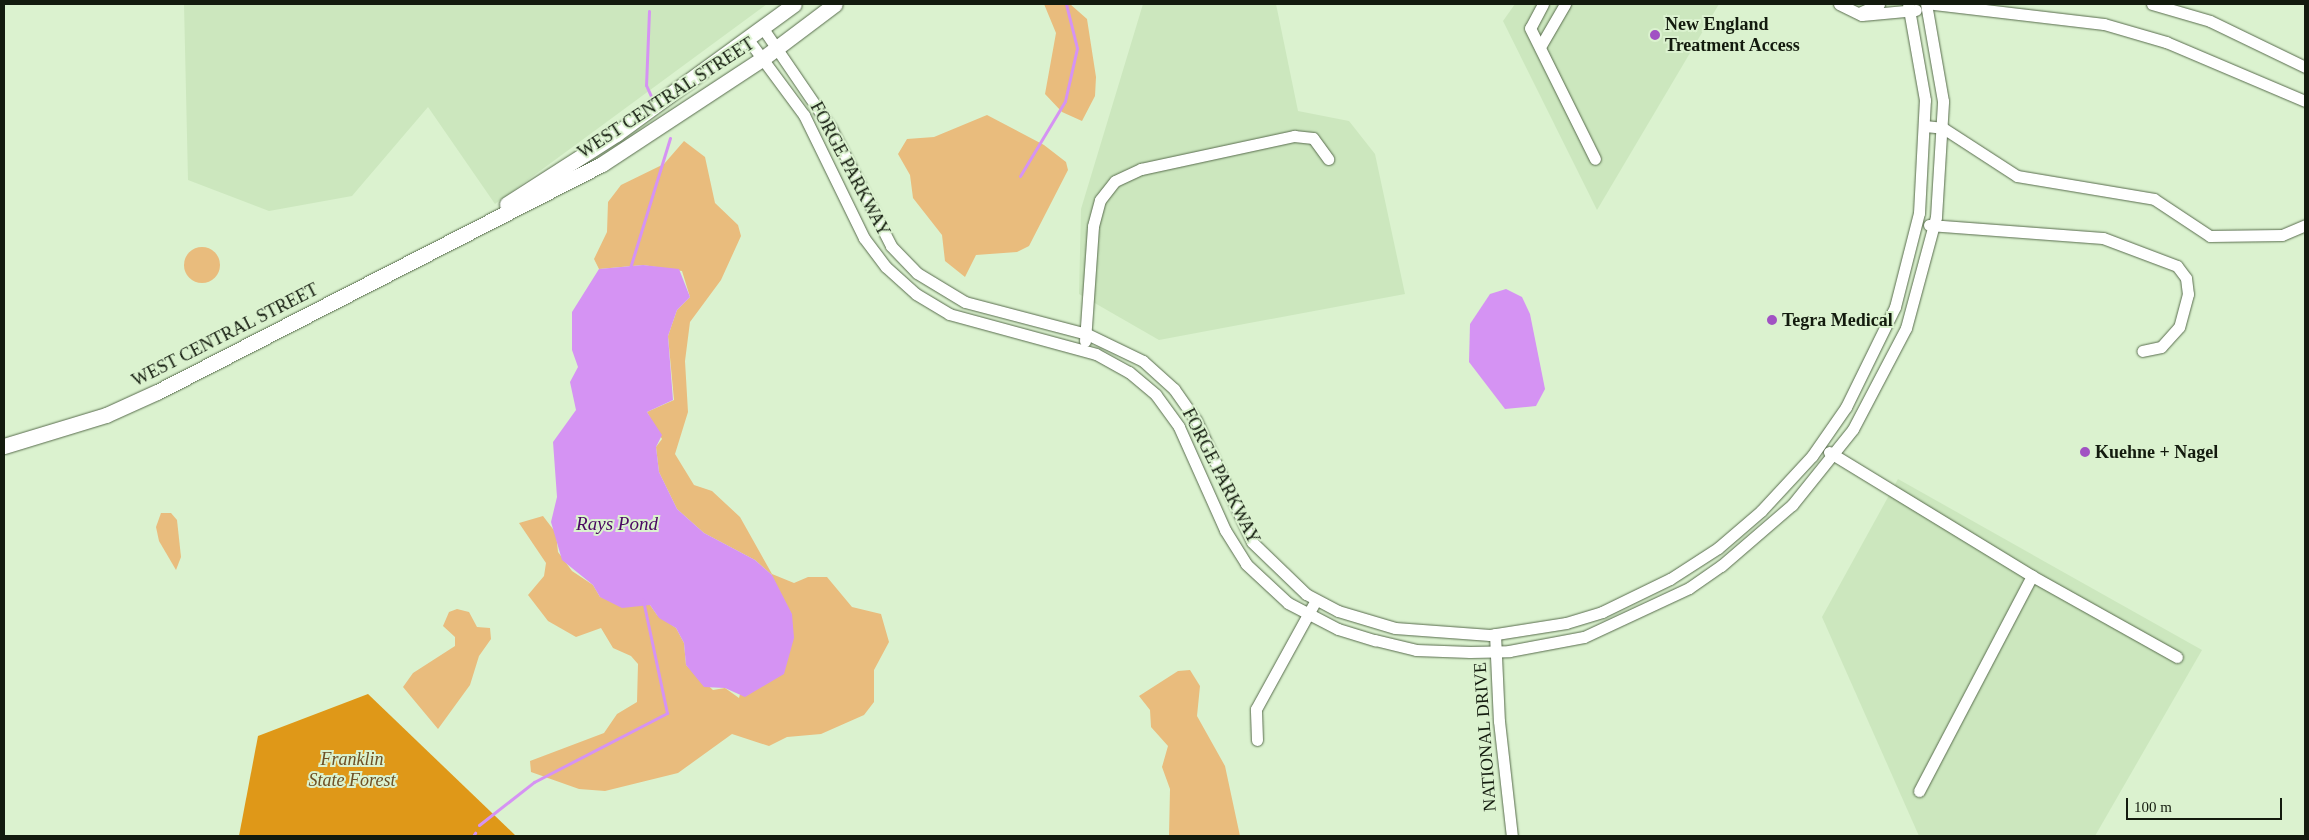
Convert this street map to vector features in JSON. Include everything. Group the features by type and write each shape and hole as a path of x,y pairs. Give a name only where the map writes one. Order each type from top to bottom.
{"main road":[{"name":"WEST CENTRAL STREET","path":"454,237 616,134 794,4"},
{"name":"WEST CENTRAL STREET","path":"4,446 106,415 156,392 454,237 602,164 762,59 835,4"}],"street":[{"path":"1543,4 1530,28 1595,159"},
{"path":"1540,47 1565,4"},
{"path":"1839,4 1857,13 1910,9 1925,4"},
{"path":"1857,13 1879,4"},
{"name":"FORGE PARKWAY","path":"747,38 804,115 864,238 886,268 949,314 1083,350 1129,372 1156,395 1188,442 1225,530 1246,564 1272,592 1307,614 1338,629 1416,650 1496,651 1584,636 1689,588 1722,566 1792,505 1834,455 1873,397 1906,328 1934,227 1943,128 1940,64 1925,4"},
{"path":"1934,4 2104,24 2166,42 2305,101"},
{"path":"2152,4 2210,21 2305,66"},
{"name":"FORGE PARKWAY","path":"762,27 831,128 870,212 903,259 932,284 965,302 1087,334 1143,361 1174,389 1196,420 1252,542 1277,571 1316,600 1338,611 1395,628 1451,635 1495,634 1566,623 1670,579 1718,548 1761,511 1819,446 1873,360 1895,307 1917,223 1924,126 1922,62 1910,9"},
{"path":"1924,126 1943,128 2008,172 2154,198 2210,236 2282,235 2305,225"},
{"path":"1083,350 1087,334 1093,226 1100,200 1115,181 1141,169 1294,136 1313,138 1328,159"},
{"path":"1917,223 1934,227 2103,238 2177,266 2186,278 2188,294 2180,327 2161,348 2142,351"},
{"path":"1819,446 2032,576 2177,658"},
{"path":"1919,791 2032,576"},
{"path":"1257,740 1256,709 1316,600"},
{"name":"NATIONAL DRIVE","path":"1495,634 1512,836"}],"shaded area":[{"path":"184,4 767,4 495,204 428,107 352,196 269,211 188,180"},
{"path":"1044,4 1070,4 1087,19 1096,77 1095,96 1082,121 1062,112 1045,94 1056,33"},
{"path":"1143,4 1276,4 1298,111 1349,121 1375,154 1405,294 1159,340 1079,294 1081,209"},
{"path":"1515,4 1719,4 1597,210 1503,21"},
{"path":"987,115 1044,145 1066,162 1068,170 1029,246 1017,252 976,255 965,277 945,261 942,235 913,198 910,175 898,154 907,139 934,137"},
{"path":"684,141 705,157 715,203 738,225 741,236 721,280 690,322 685,361 688,412 675,454 694,485 712,491 740,517 772,574 794,583 808,577 827,577 852,607 881,614 889,642 874,670 874,702 864,715 821,734 787,737 769,746 732,734 678,773 605,791 579,789 531,772 530,761 604,733 617,714 637,702 638,664 631,656 613,648 601,628 576,637 548,621 528,595 544,576 546,563 519,523 543,516 556,533 558,552 572,571 593,585 600,597 650,605 657,615 676,628 684,643 686,665 713,690 725,688 739,698 772,575 755,560 704,533 677,509 659,472 656,447 662,439 647,412 674,400 668,336 677,310 690,297 682,271 643,265 599,269 594,259 607,232 608,202 621,185 664,164"},
{"path":"202,247 215,252 220,265 215,278 202,283 189,278 184,265 189,252"},
{"path":"1898,479 2202,650 2095,836 1919,836 1822,617"},
{"path":"161,513 171,513 177,520 181,557 176,570 159,541 156,527"},
{"path":"457,609 469,612 477,627 490,628 491,639 479,656 470,685 438,729 403,687 413,673 455,646 455,637 443,626 449,612"},
{"path":"1190,670 1200,686 1197,716 1225,766 1240,836 1169,836 1170,789 1162,767 1168,746 1151,727 1150,710 1139,696 1178,671"}],"green space":[{"name":"Franklin State Forest","path":"368,694 516,836 239,836 258,736"}],"water":[{"name":"Rays Pond","path":"643,265 679,269 690,297 677,310 668,336 673,400 647,412 662,435 656,447 659,472 677,509 704,533 755,560 772,575 792,614 794,638 784,674 745,697 725,688 704,687 686,665 684,643 676,628 659,618 650,605 622,608 600,597 593,585 562,560 551,522 557,497 553,442 576,410 570,382 578,367 572,350 572,312 599,269"},
{"path":"1506,289 1522,297 1530,314 1545,389 1536,406 1505,409 1469,362 1470,324 1490,294"}],"waterway":[{"path":"1020,176 1065,101 1077,48 1066,4"},
{"path":"649,11 646,85 651,96"},
{"path":"630,268 670,138"},
{"path":"479,825 534,782 667,713 643,600"}],"place":[{"name":"New England Treatment Access","path":"1655,35"},
{"name":"Tegra Medical","path":"1772,320"},
{"name":"Kuehne + Nagel","path":"2085,452"}]}
